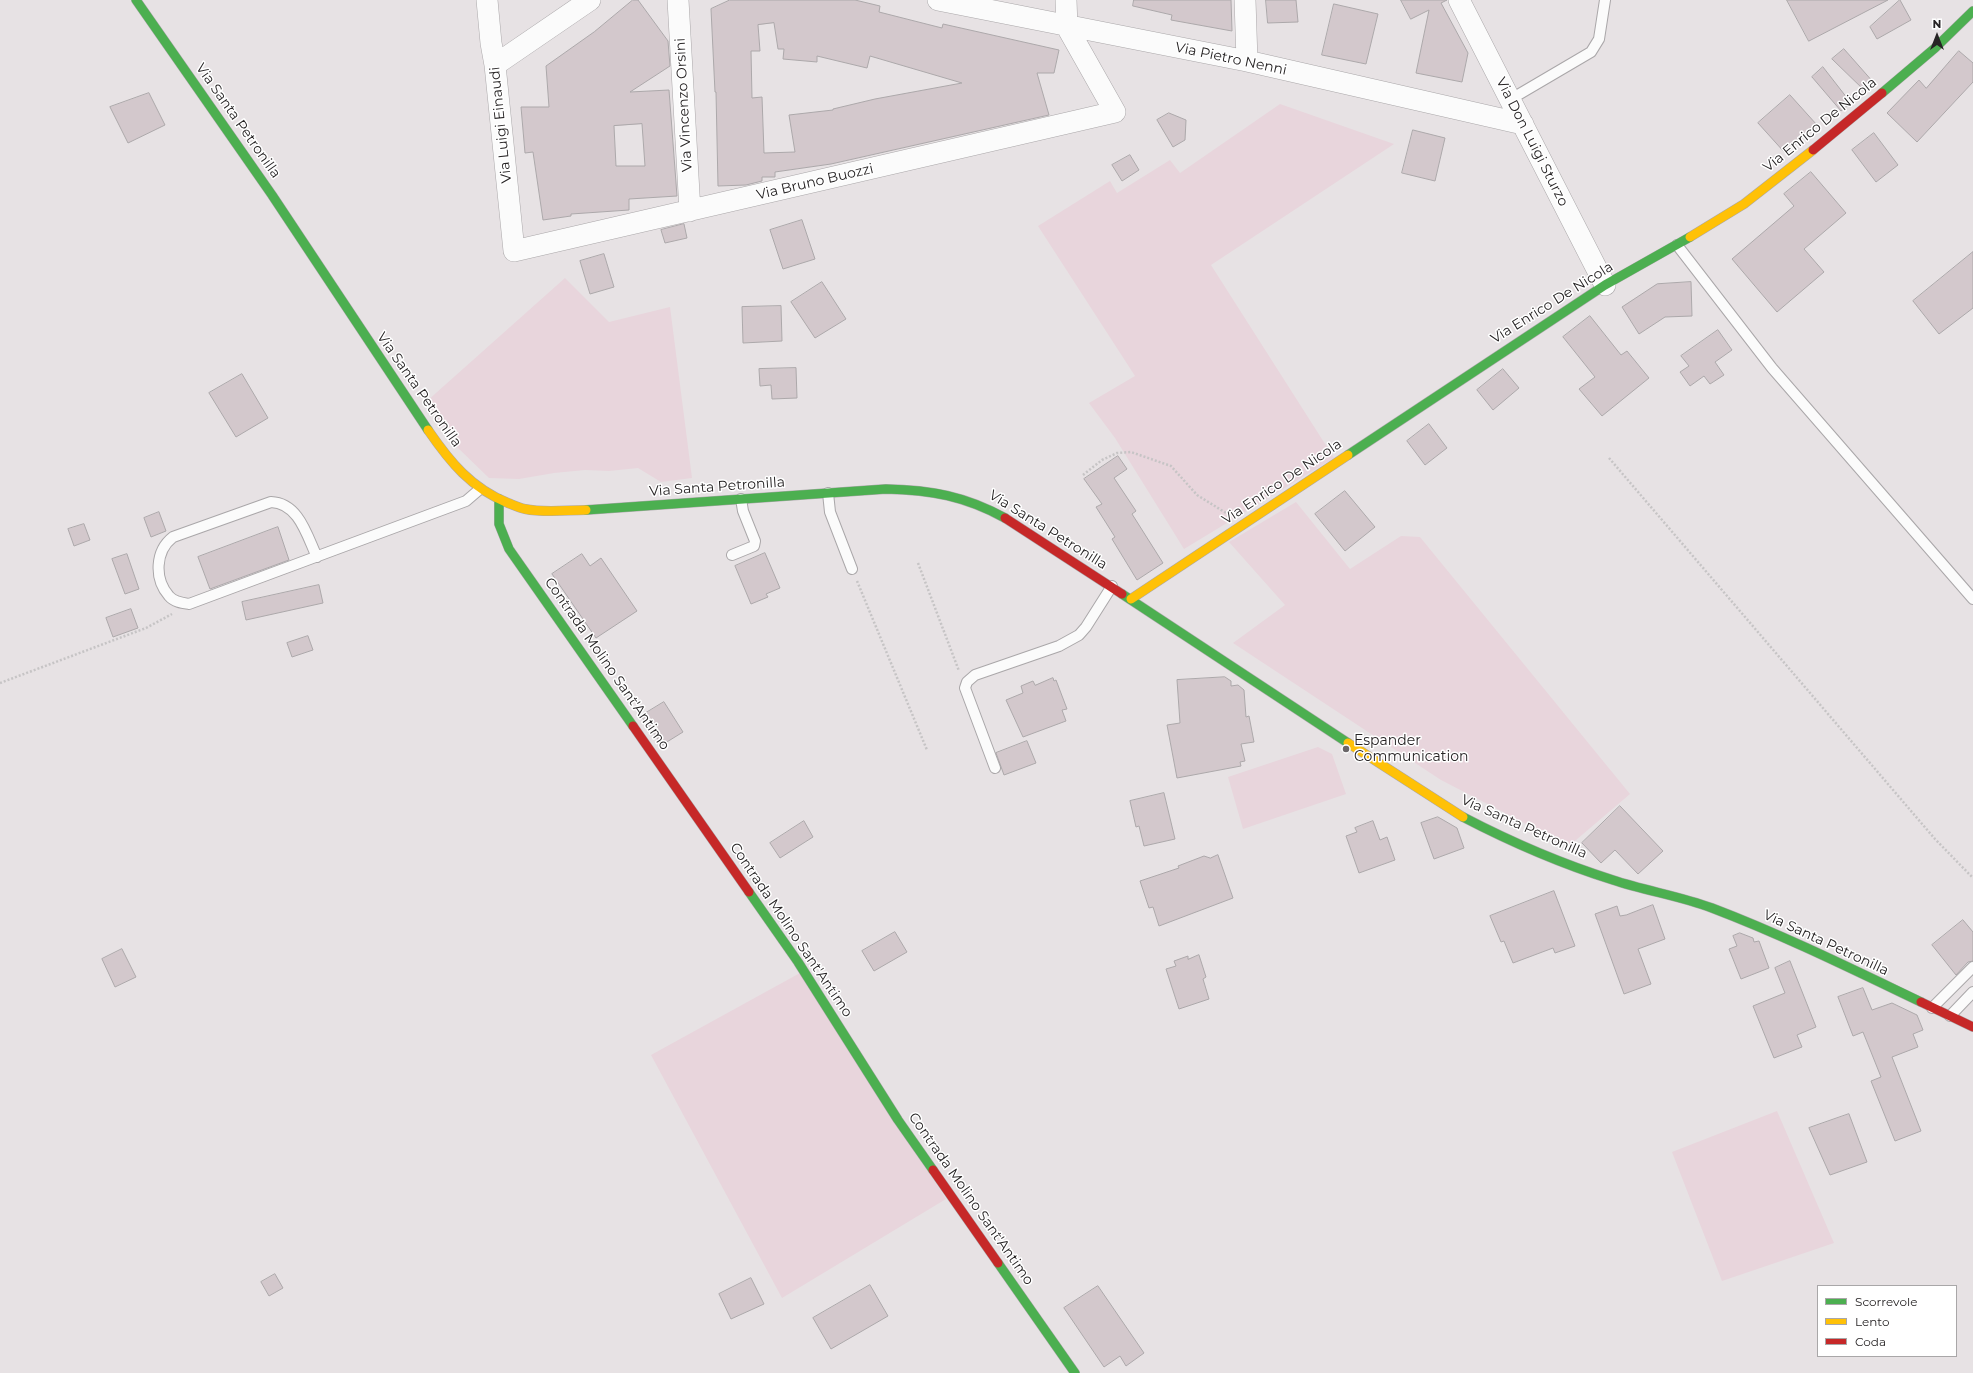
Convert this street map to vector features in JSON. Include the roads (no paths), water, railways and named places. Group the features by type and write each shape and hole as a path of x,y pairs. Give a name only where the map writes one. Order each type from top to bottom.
{"street":[{"name":"Via Santa Petronilla","path":"136,0 272,196 380,360 435,440 456,467 480,489 499,499 524,509 549,511 627,508 886,489 923,490 957,496 982,505 1009,520 1112,586 1451,811 1544,854 1614,880 1710,907 1786,938 1973,1027"},
{"name":"Via Luigi Einaudi","path":"487,0 514,251"},
{"path":"495,65 590,0"},
{"name":"Via Vincenzo Orsini","path":"678,0 690,211"},
{"name":"Via Pietro Nenni","path":"938,0 1067,27 1247,61 1524,124"},
{"path":"1066,0 1067,27"},
{"path":"1245,0 1247,61"},
{"name":"Via Don Luigi Sturzo","path":"1459,0 1524,124 1605,285"},
{"name":"Via Enrico De Nicola","path":"1131,599 1605,285 1677,246 1744,204 1830,136 1935,48 1973,11"},
{"name":"Via Bruno Buozzi","path":"514,251 1115,112 1067,27"},
{"name":"Contrada Molino Sant'Antimo","path":"499,499 499,524 509,549 798,962 898,1120 1075,1373"}],"lane":[{"path":"1511,99 1591,52 1599,39 1605,0"},
{"path":"1677,246 1772,368 1973,599"},
{"path":"317,557 301,522 291,509 278,502 271,502 173,537 166,542 159,553 158,564 162,584 169,596 177,602 189,604 317,557 466,501 480,489"},
{"path":"828,493 830,512 852,569"},
{"path":"732,555 754,546 755,541 743,511 741,499"},
{"path":"995,768 965,688 967,682 975,675 1059,646 1078,635 1086,627 1112,586"},
{"path":"1932,1008 1973,966"},
{"path":"1950,1016 1973,992"}],"place":[{"name":"Espander Communication","path":"1346,749"}]}
